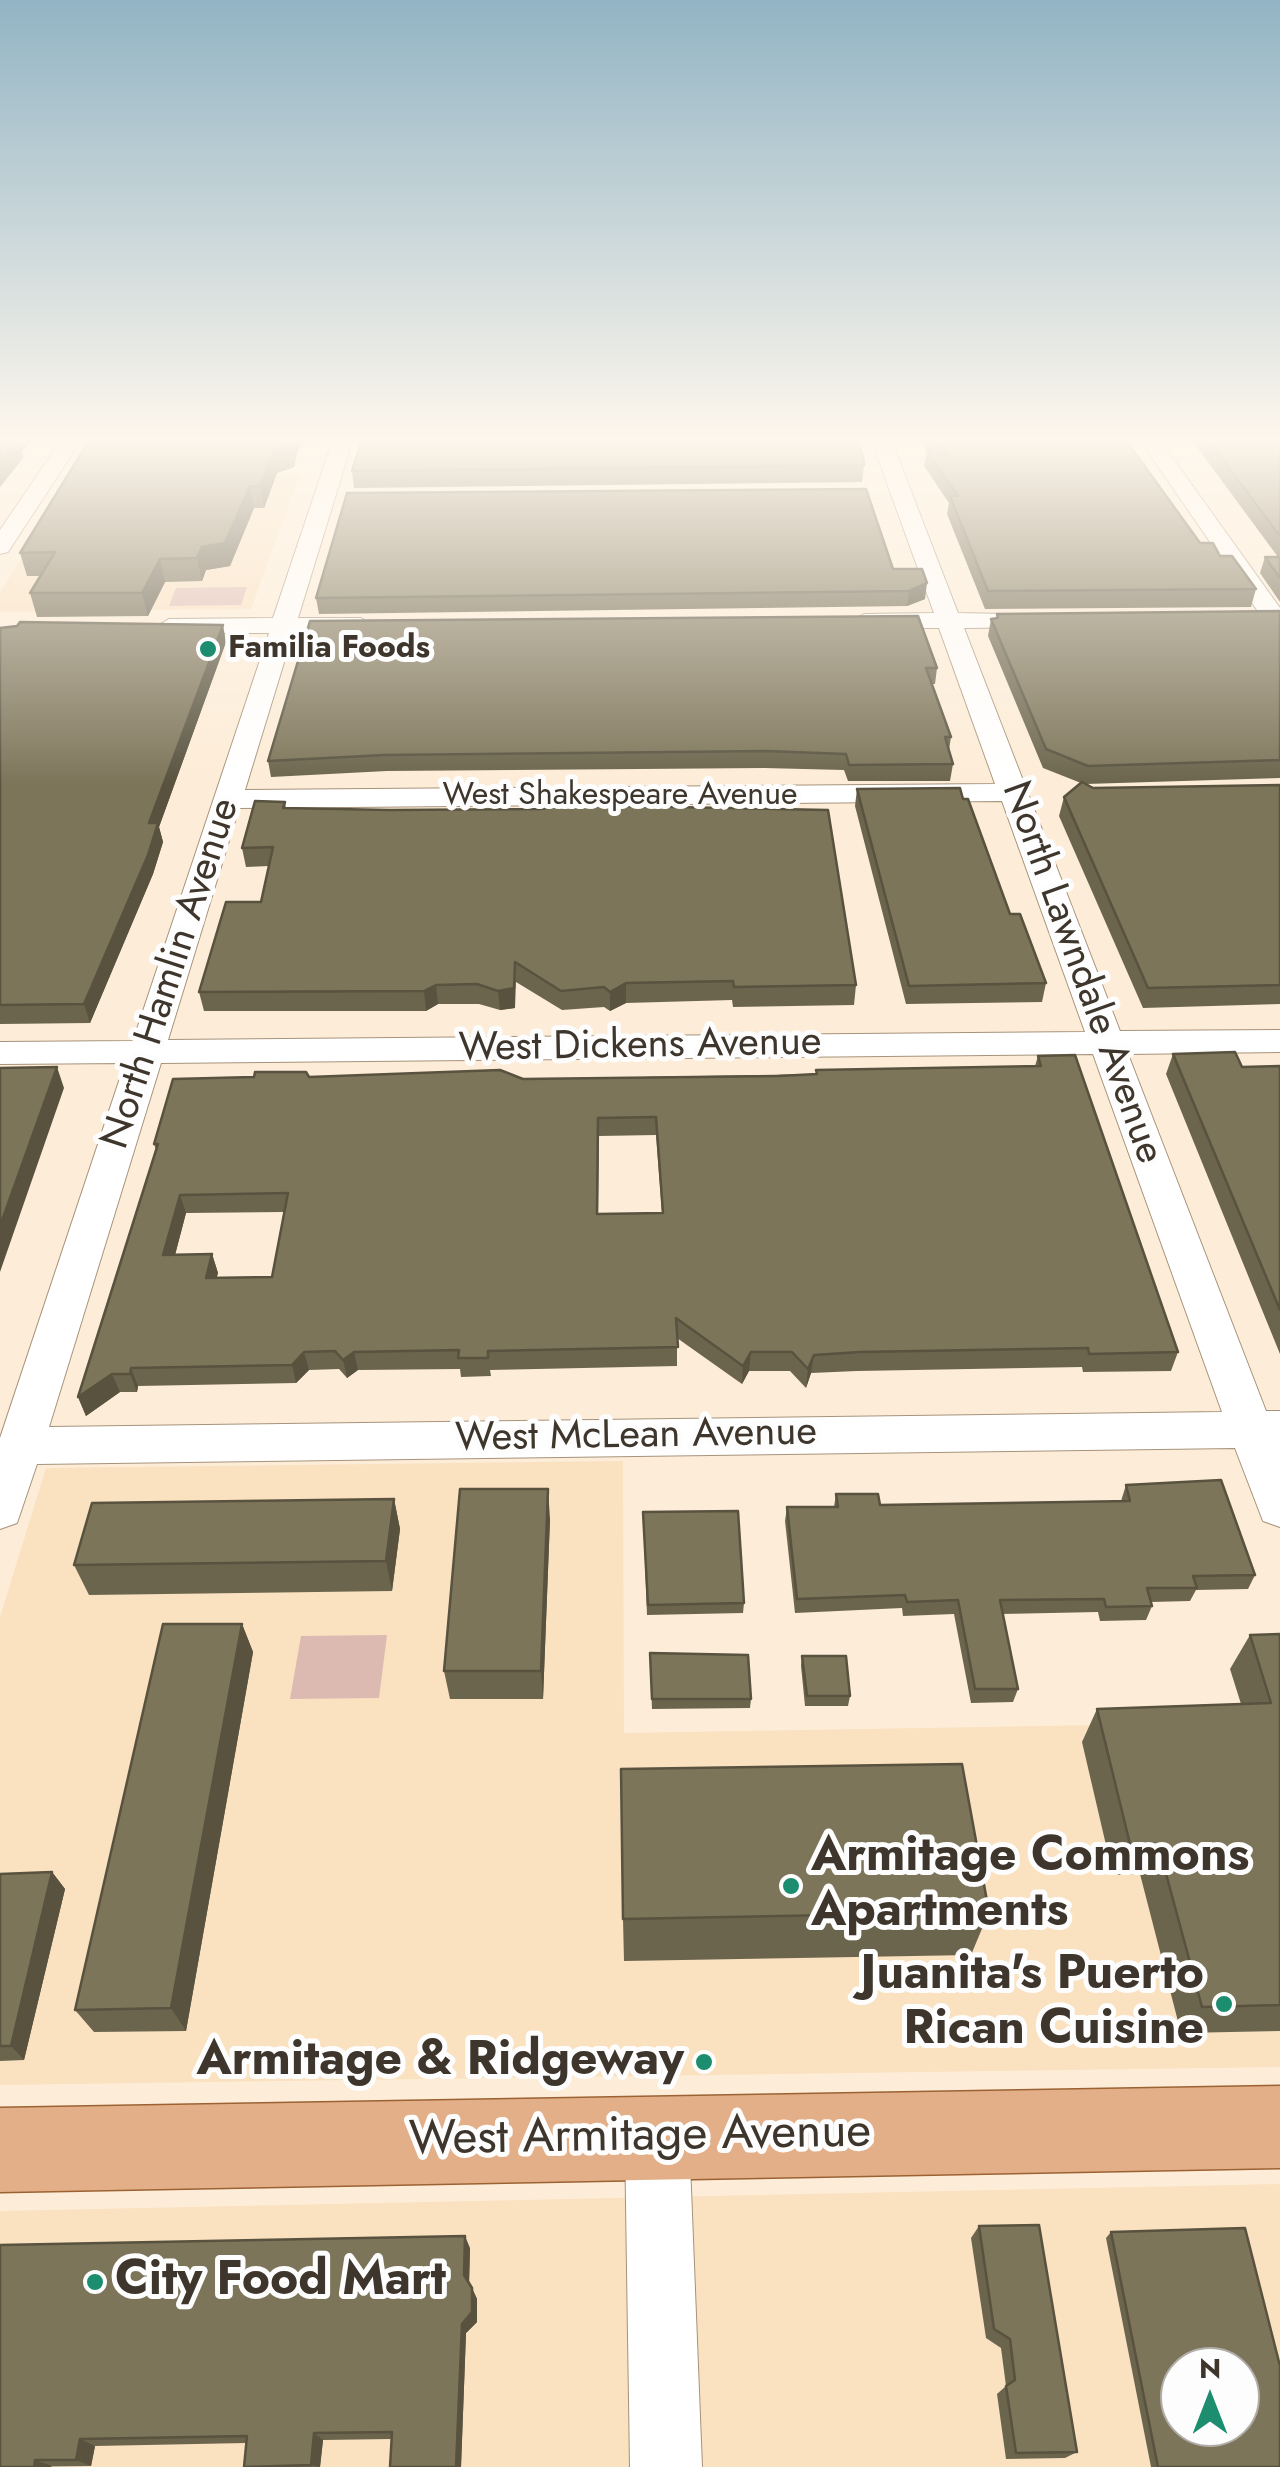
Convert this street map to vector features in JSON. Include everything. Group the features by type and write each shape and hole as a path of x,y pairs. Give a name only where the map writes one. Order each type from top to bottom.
{"main road":[{"name":"West Armitage Avenue","path":"0,2150 1280,2127"}],"street":[{"name":"North Hamlin Avenue","path":"0,1509 284,626 313,554"},
{"name":"North Lawndale Avenue","path":"917,554 949,621 1106,1042 1266,1429 1280,1508"},
{"path":"1226,554 1268,618"},
{"path":"842,622 1069,620"},
{"path":"144,626 388,625"},
{"name":"West Shakespeare Avenue","path":"228,799 1013,792"},
{"name":"West Dickens Avenue","path":"0,1054 1280,1041"},
{"name":"West McLean Avenue","path":"20,1446 1266,1429"},
{"path":"657,2138 666,2467"}],"shaded area":[{"path":"24,554 271,554 251,609 0,612 0,592"},
{"path":"247,587 241,605 169,606 176,588"},
{"path":"623,1461 624,1733 1280,1722 1280,2067 0,2085 0,1617 46,1468"},
{"path":"387,1635 379,1698 290,1699 301,1636"},
{"path":"1280,2184 1280,2467 0,2467 0,2211"}],"building":[{"path":"54,554 199,554 197,558 160,559 142,593 30,593"},
{"path":"329,554 888,554 893,569 922,569 927,583 909,591 316,598"},
{"path":"973,554 1219,554 1232,556 1256,589 988,591"},
{"path":"1265,557 1280,557 1280,578"},
{"path":"1280,611 1280,760 1088,766 1046,749 991,619 998,618 997,614"},
{"path":"918,616 937,668 926,668 951,737 945,737 953,764 849,765 846,754 766,751 384,755 268,761 310,621"},
{"path":"20,622 223,625 149,823 158,823 148,855 84,1004 0,1005 0,628"},
{"path":"1082,782 1093,788 1280,785 1280,985 1148,988 1064,797"},
{"path":"960,788 963,799 968,799 1010,914 1020,914 1046,983 909,986 857,789"},
{"path":"255,801 285,802 283,808 390,810 540,809 570,805 828,810 856,985 734,987 733,981 626,983 610,992 604,987 561,991 515,962 514,988 498,991 477,984 436,985 424,991 199,992 226,902 261,902 273,847 242,848"},
{"path":"1235,1052 1242,1067 1280,1066 1280,1310 1173,1054"},
{"path":"1075,1055 1178,1352 1089,1354 1088,1348 860,1352 814,1355 808,1369 792,1352 751,1352 743,1366 676,1318 678,1347 488,1351 488,1358 458,1358 459,1350 354,1352 343,1360 335,1351 304,1352 292,1365 131,1368 130,1374 112,1374 78,1397 158,1144 154,1144 173,1079 254,1077 255,1072 306,1072 309,1077 500,1070 523,1079 779,1076 817,1074 816,1070 1041,1066 1038,1056","holes":["656,1117 663,1213 597,1214 598,1118","288,1193 272,1277 206,1278 212,1254 163,1255 180,1195"]},
{"path":"57,1067 0,1226 0,1068"},
{"path":"1221,1480 1255,1575 1193,1576 1197,1588 1147,1588 1152,1606 1106,1607 1104,1599 1000,1600 1018,1689 975,1689 958,1600 907,1602 905,1595 797,1599 787,1507 838,1507 836,1494 878,1494 880,1505 1130,1501 1126,1485"},
{"path":"460,1489 548,1489 541,1671 444,1671"},
{"path":"394,1499 386,1561 74,1565 92,1503"},
{"path":"738,1511 744,1603 648,1605 643,1512"},
{"path":"163,1624 242,1624 171,2008 75,2010"},
{"path":"1280,1634 1280,2005 1202,2007 1158,1844 1130,1844 1097,1709 1271,1703 1250,1635"},
{"path":"650,1653 748,1655 751,1699 652,1699"},
{"path":"802,1656 846,1656 850,1696 807,1696"},
{"name":"Armitage Commons Apartments","path":"962,1764 989,1912 623,1919 621,1769"},
{"path":"52,1872 11,2046 0,2046 0,1874"},
{"path":"1039,2225 1077,2452 1016,2453 1006,2386 1015,2380 1010,2339 994,2329 979,2226"},
{"path":"1245,2228 1280,2366 1280,2467 1158,2467 1111,2232"},
{"path":"465,2236 464,2275 472,2288 472,2312 462,2324 456,2467 390,2467 392,2432 314,2433 311,2465 244,2467 247,2436 80,2439 76,2460 35,2460 34,2467 0,2467 0,2245"}],"place":[{"name":"Familia Foods","path":"208,649"},
{"name":"Armitage Commons Apartments","path":"791,1886"},
{"name":"Juanita's Puerto Rican Cuisine","path":"1224,2004"},
{"name":"Armitage & Ridgeway","path":"704,2062"},
{"name":"City Food Mart","path":"95,2282"}]}
